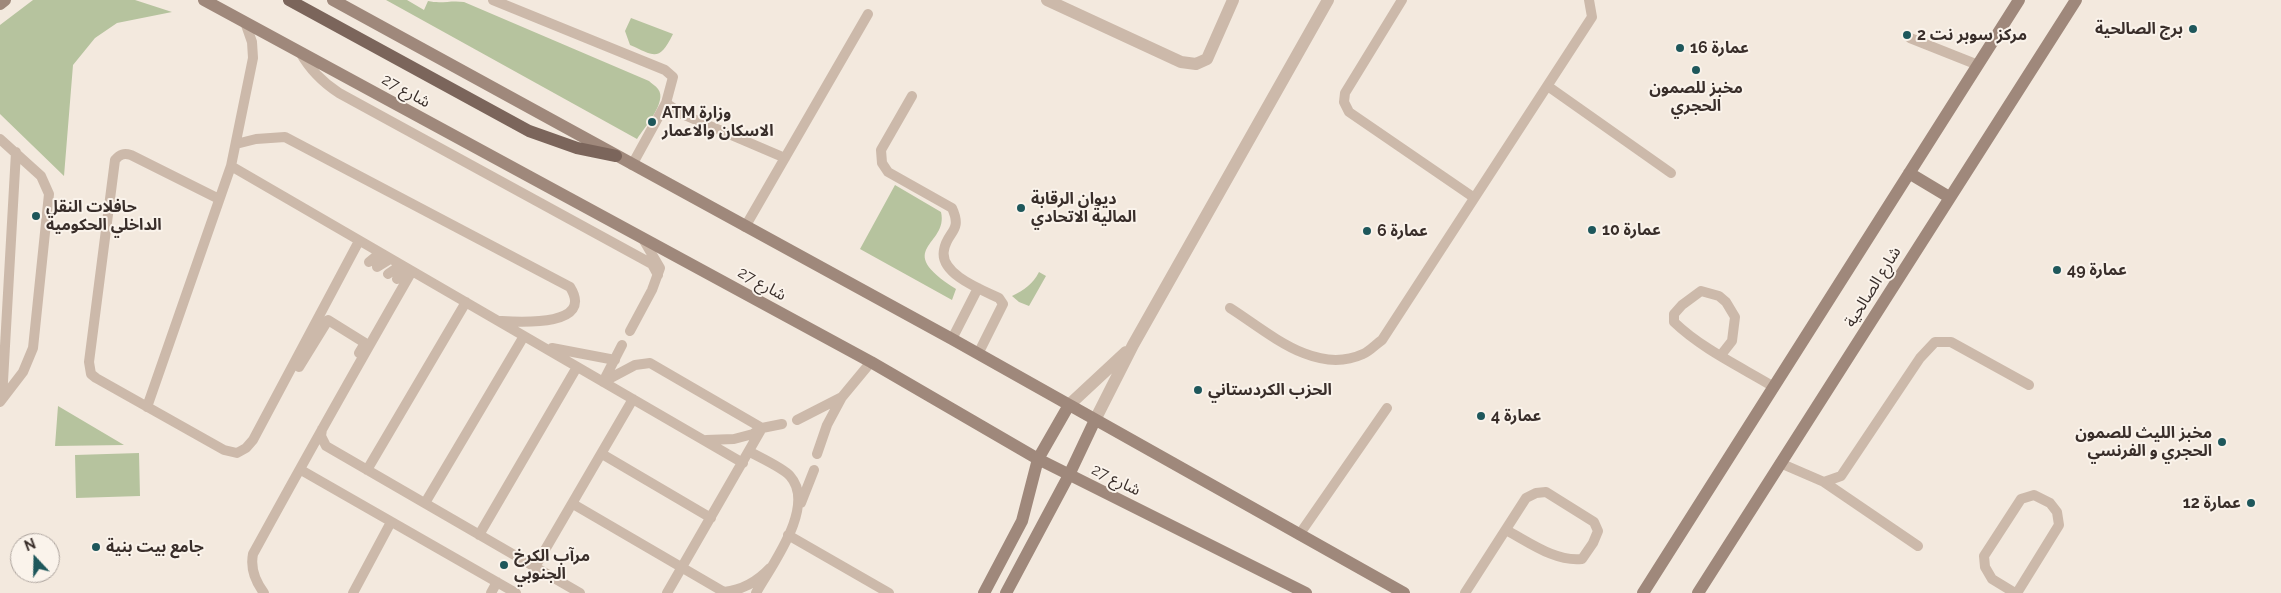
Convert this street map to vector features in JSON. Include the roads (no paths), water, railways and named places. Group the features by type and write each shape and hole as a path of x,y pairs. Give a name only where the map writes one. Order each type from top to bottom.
{"main road":[{"path":"0,4 5,0"},
{"name":"شارع 27","path":"204,0 871,362 1038,459 1306,593"},
{"path":"289,0 529,131 577,148 616,156"},
{"path":"333,0 952,339 1404,593"},
{"name":"شارع الصالحية","path":"1643,593 2019,0"},
{"name":"شارع الصالحية","path":"1698,593 2076,0"},
{"path":"1909,173 1949,197"},
{"path":"984,593 1022,521 1038,459 1069,405"},
{"path":"1006,593 1069,475 1095,420"}],"street":[{"path":"1047,0 1181,62 1196,64 1207,59 1233,0"},
{"path":"1095,420 1133,345 1328,0"},
{"path":"1069,405 1133,345"}],"lane":[{"path":"493,0 665,70 673,77 666,103 632,165"},
{"path":"1402,0 1345,93 1344,102 1349,112 1473,197"},
{"path":"1230,308 1299,352 1316,358 1344,359 1364,354 1382,340 1473,197 1549,86 1592,18 1589,0"},
{"path":"745,227 868,14"},
{"path":"147,407 231,166 253,58 252,42 245,22"},
{"path":"1910,38 1978,65"},
{"path":"299,51 314,72 339,93 652,264 658,274"},
{"path":"1549,86 1671,173"},
{"path":"912,96 881,150 882,163 888,172 952,208 957,217 957,227 944,250 944,262 953,273 999,298 1003,304 978,354"},
{"path":"666,103 682,114 785,158"},
{"path":"236,144 256,139 285,137 570,287 575,296 576,302 570,312 558,318 541,322 499,322"},
{"path":"0,139 41,176 49,194 33,348 23,372 1,401"},
{"path":"1,401 16,152"},
{"path":"219,199 132,155 121,155 116,160 89,366 96,378 224,450 237,453 246,448 253,440 359,240"},
{"path":"231,166 743,463"},
{"path":"630,331 658,274 658,263 643,238"},
{"path":"380,253 373,265 390,259"},
{"path":"393,277 408,269"},
{"path":"264,593 253,573 251,564 253,554 301,470 322,425 408,269"},
{"path":"952,339 978,288"},
{"path":"1721,355 1732,341 1735,317 1726,302 1719,296 1702,291 1682,305 1674,314 1674,322 1686,333 1721,355 1774,387"},
{"path":"367,470 466,302"},
{"path":"263,421 273,409 328,320 365,343 311,432 313,446"},
{"path":"425,503 524,336"},
{"path":"1824,482 1841,476 1920,358 1935,342 1951,342 2029,384"},
{"path":"603,382 622,345"},
{"path":"541,346 615,360"},
{"path":"818,454 827,425 842,397 871,362"},
{"path":"603,382 635,364 650,363 762,428"},
{"path":"479,535 577,367"},
{"path":"797,420 842,397"},
{"path":"535,567 634,400"},
{"path":"1300,535 1387,408"},
{"path":"704,440 734,439 753,434 762,428 782,424"},
{"path":"322,425 321,436 326,446 580,593"},
{"path":"668,593 762,428"},
{"path":"750,452 790,476 798,493 798,511"},
{"path":"602,454 711,518"},
{"path":"1780,463 1824,482 1918,546"},
{"path":"301,470 516,593"},
{"path":"756,593 795,524 814,470"},
{"path":"1466,593 1526,498 1536,493 1546,492 1594,522 1598,531 1594,543 1582,559 1570,560 1558,557 1506,530"},
{"path":"2034,495 2050,503 2057,512 2059,526 2016,593 1992,579 1984,567 1984,556 2020,500 2034,495"},
{"path":"572,504 724,592 749,585 770,568"},
{"path":"353,593 391,522"},
{"path":"788,536 889,593"},
{"path":"491,593 497,582"}],"place":[{"name":"برج الصالحية","path":"2193,29"},
{"name":"مركز سوبر نت 2","path":"1907,35"},
{"name":"عمارة 16","path":"1680,48"},
{"name":"مخبز للصمون الحجري","path":"1696,70"},
{"name":"ATM وزارة الاسكان والاعمار","path":"652,122"},
{"name":"ديوان الرقابة المالية الاتحادي","path":"1021,208"},
{"name":"حافلات النقل الداخلي الحكومية","path":"36,216"},
{"name":"عمارة 10","path":"1592,230"},
{"name":"عمارة 6","path":"1367,231"},
{"name":"عمارة 49","path":"2057,270"},
{"name":"الحزب الكردستاني","path":"1198,390"},
{"name":"عمارة 4","path":"1481,416"},
{"name":"مخبز الليث للصمون الحجري و الفرنسي","path":"2222,442"},
{"name":"عمارة 12","path":"2251,503"},
{"name":"جامع بيت بنية","path":"96,547"},
{"name":"مرآب الكرخ الجنوبي","path":"504,565"}]}
